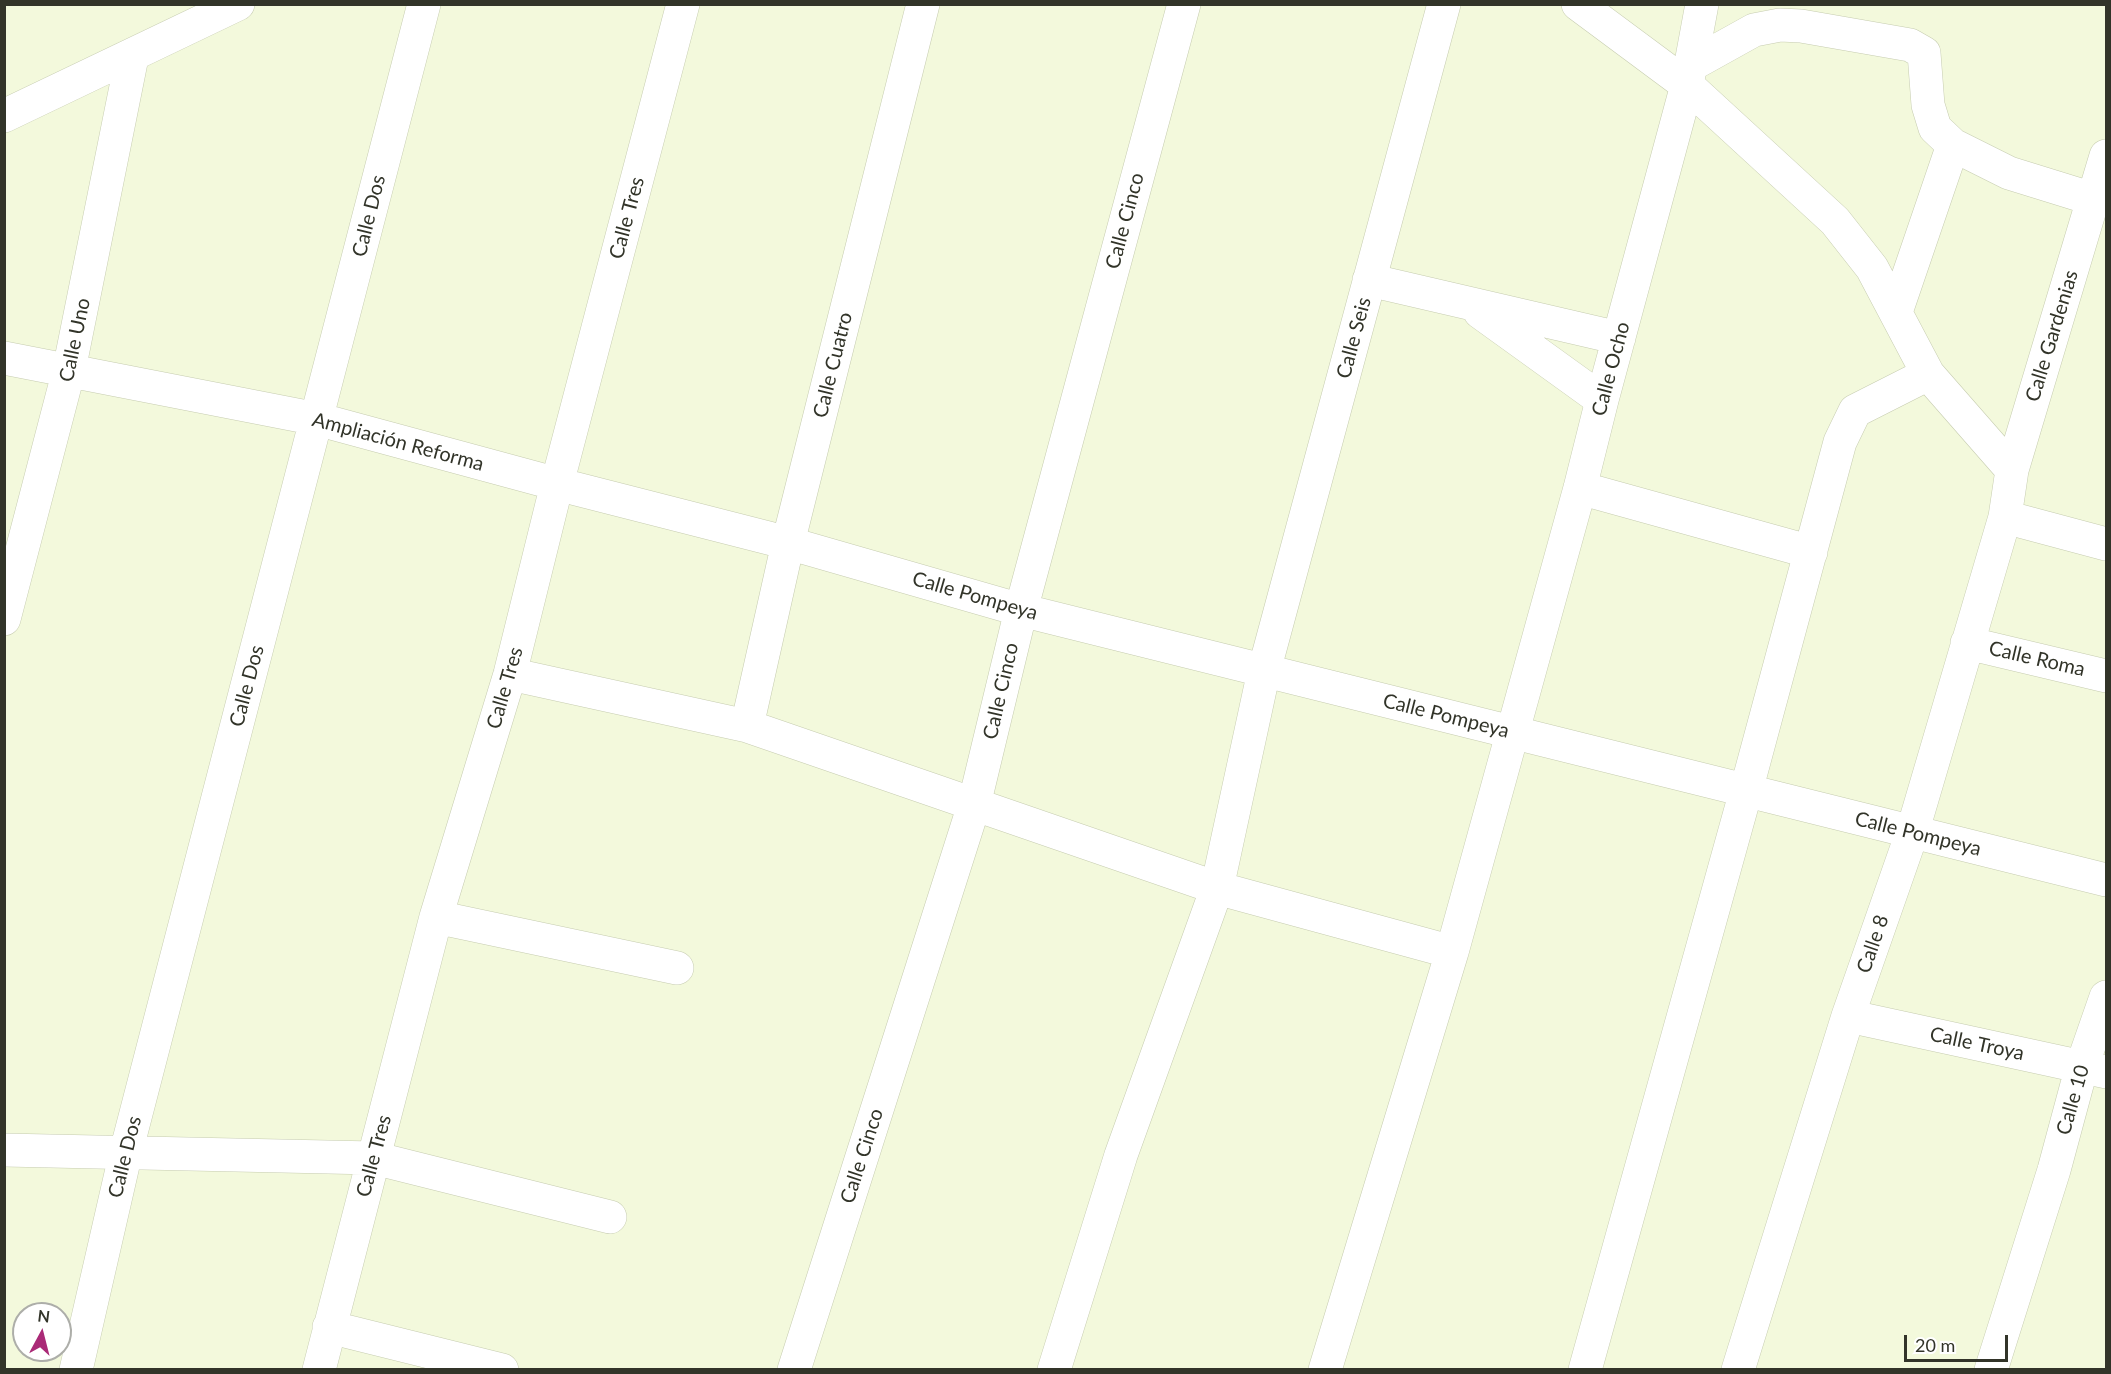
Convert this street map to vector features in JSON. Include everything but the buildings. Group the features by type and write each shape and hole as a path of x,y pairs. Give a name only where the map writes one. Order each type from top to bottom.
{"street":[{"path":"4,116 132,57 238,4"},
{"name":"Calle Dos","path":"76,1370 126,1152 424,4"},
{"name":"Calle Tres","path":"319,1370 436,918 510,674 557,484 683,4"},
{"name":"Calle Cuatro","path":"747,726 788,543 923,4"},
{"name":"Calle Cinco","path":"794,1370 974,805 1021,610 1184,4"},
{"name":"Calle Seis","path":"1054,1370 1121,1155 1217,888 1264,670 1444,4"},
{"path":"1578,4 1689,75 1835,221 1872,268 1928,374 2012,470"},
{"name":"Calle Ocho","path":"1325,1370 1452,952 1580,488 1689,75 1702,4"},
{"path":"1689,75 1754,30 1780,25 1801,26 1910,45 1924,53 1928,105 1935,128 1953,145 2009,173 2093,199"},
{"name":"Calle Uno","path":"4,619 69,370 132,57"},
{"path":"1896,312 1953,145"},
{"name":"Calle Gardenias","path":"2005,517 2012,470 2106,156"},
{"path":"1369,280 1619,338"},
{"path":"1468,304 1602,400"},
{"name":"Ampliación Reforma","path":"4,358 316,419 788,543"},
{"path":"1585,1370 1746,791 1840,442 1855,411 1928,374"},
{"path":"1580,488 1811,552"},
{"path":"2005,517 2106,544"},
{"name":"Calle 8","path":"1738,1370 1848,1016 1912,833 2005,517"},
{"name":"Calle Pompeya","path":"788,543 1021,610 2106,880"},
{"name":"Calle Roma","path":"1967,643 2106,676"},
{"path":"510,674 747,726 1217,888 1452,952"},
{"path":"436,918 677,968"},
{"name":"Calle 10","path":"1991,1370 2054,1170 2094,1069 2106,997"},
{"name":"Calle Troya","path":"1848,1016 2094,1069"},
{"path":"4,1150 374,1158 610,1217"},
{"path":"329,1328 501,1370"}]}
